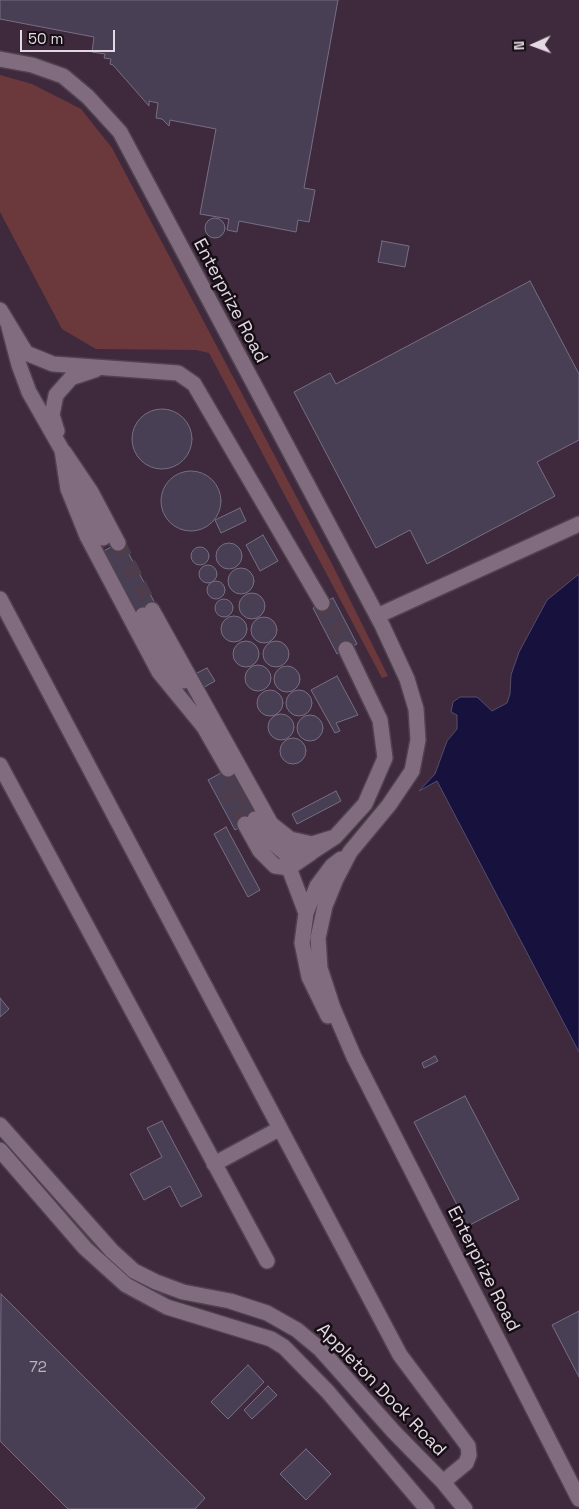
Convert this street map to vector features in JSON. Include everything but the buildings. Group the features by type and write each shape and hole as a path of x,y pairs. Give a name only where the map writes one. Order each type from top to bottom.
{"street":[{"name":"Enterprize Road","path":"0,59 32,65 63,76 88,97 120,132 377,616 407,679 416,709 418,740 412,771 389,805 350,852 336,879 325,906 318,938 320,968 333,1008 354,1057 579,1499"},
{"path":"0,310 9,328 26,353 53,364 178,373 194,384 322,603"},
{"path":"9,328 19,366 30,392 62,450 91,492 113,546"},
{"path":"101,368 71,378 56,395 52,415 62,450 68,488 88,536 159,672 204,727 224,771"},
{"path":"377,616 579,524"},
{"path":"0,599 6,624 280,1128 400,1355 468,1446 469,1454 466,1463 443,1482"},
{"path":"148,612 208,711 271,824 290,839 312,844 335,837"},
{"path":"312,852 286,854 250,822 260,851 275,866 289,868 335,837 365,804 385,758 380,720 346,649"},
{"path":"0,765 267,1262"},
{"name":"Enterprize Road","path":"350,852 332,866 317,886 306,913 302,943 308,977 325,1012 354,1057"},
{"path":"289,868 306,913"},
{"name":"Appleton Dock Road","path":"0,1125 112,1251 134,1271 183,1292 230,1301 267,1313 297,1330 320,1349 443,1482 465,1509"},
{"path":"214,1164 280,1128"},
{"path":"0,1150 85,1248 126,1285 167,1307 271,1339 284,1347 328,1392 427,1509"},
{"path":"378,1413 452,1509"}],"shaded area":[{"path":"0,0 579,0 579,574 547,600 528,634 510,681 510,694 507,703 492,711 477,697 458,698 453,702 453,712 457,715 457,729 447,741 435,774 421,789 437,781 579,1052 579,1509 0,1509"},
{"path":"0,75 32,84 81,109 112,148 333,566 388,676 382,678 209,353 196,350 96,349 62,329 0,212"},
{"path":"579,574 579,1052 437,781 419,791 435,774 447,741 457,729 457,715 451,712 453,702 460,697 477,697 492,711 507,703 510,694 511,675 519,652 547,600"}],"tunnel":[{"path":"118,543 152,610"},
{"path":"322,603 346,649"},
{"path":"228,769 255,819"},
{"path":"226,788 245,824"}]}
